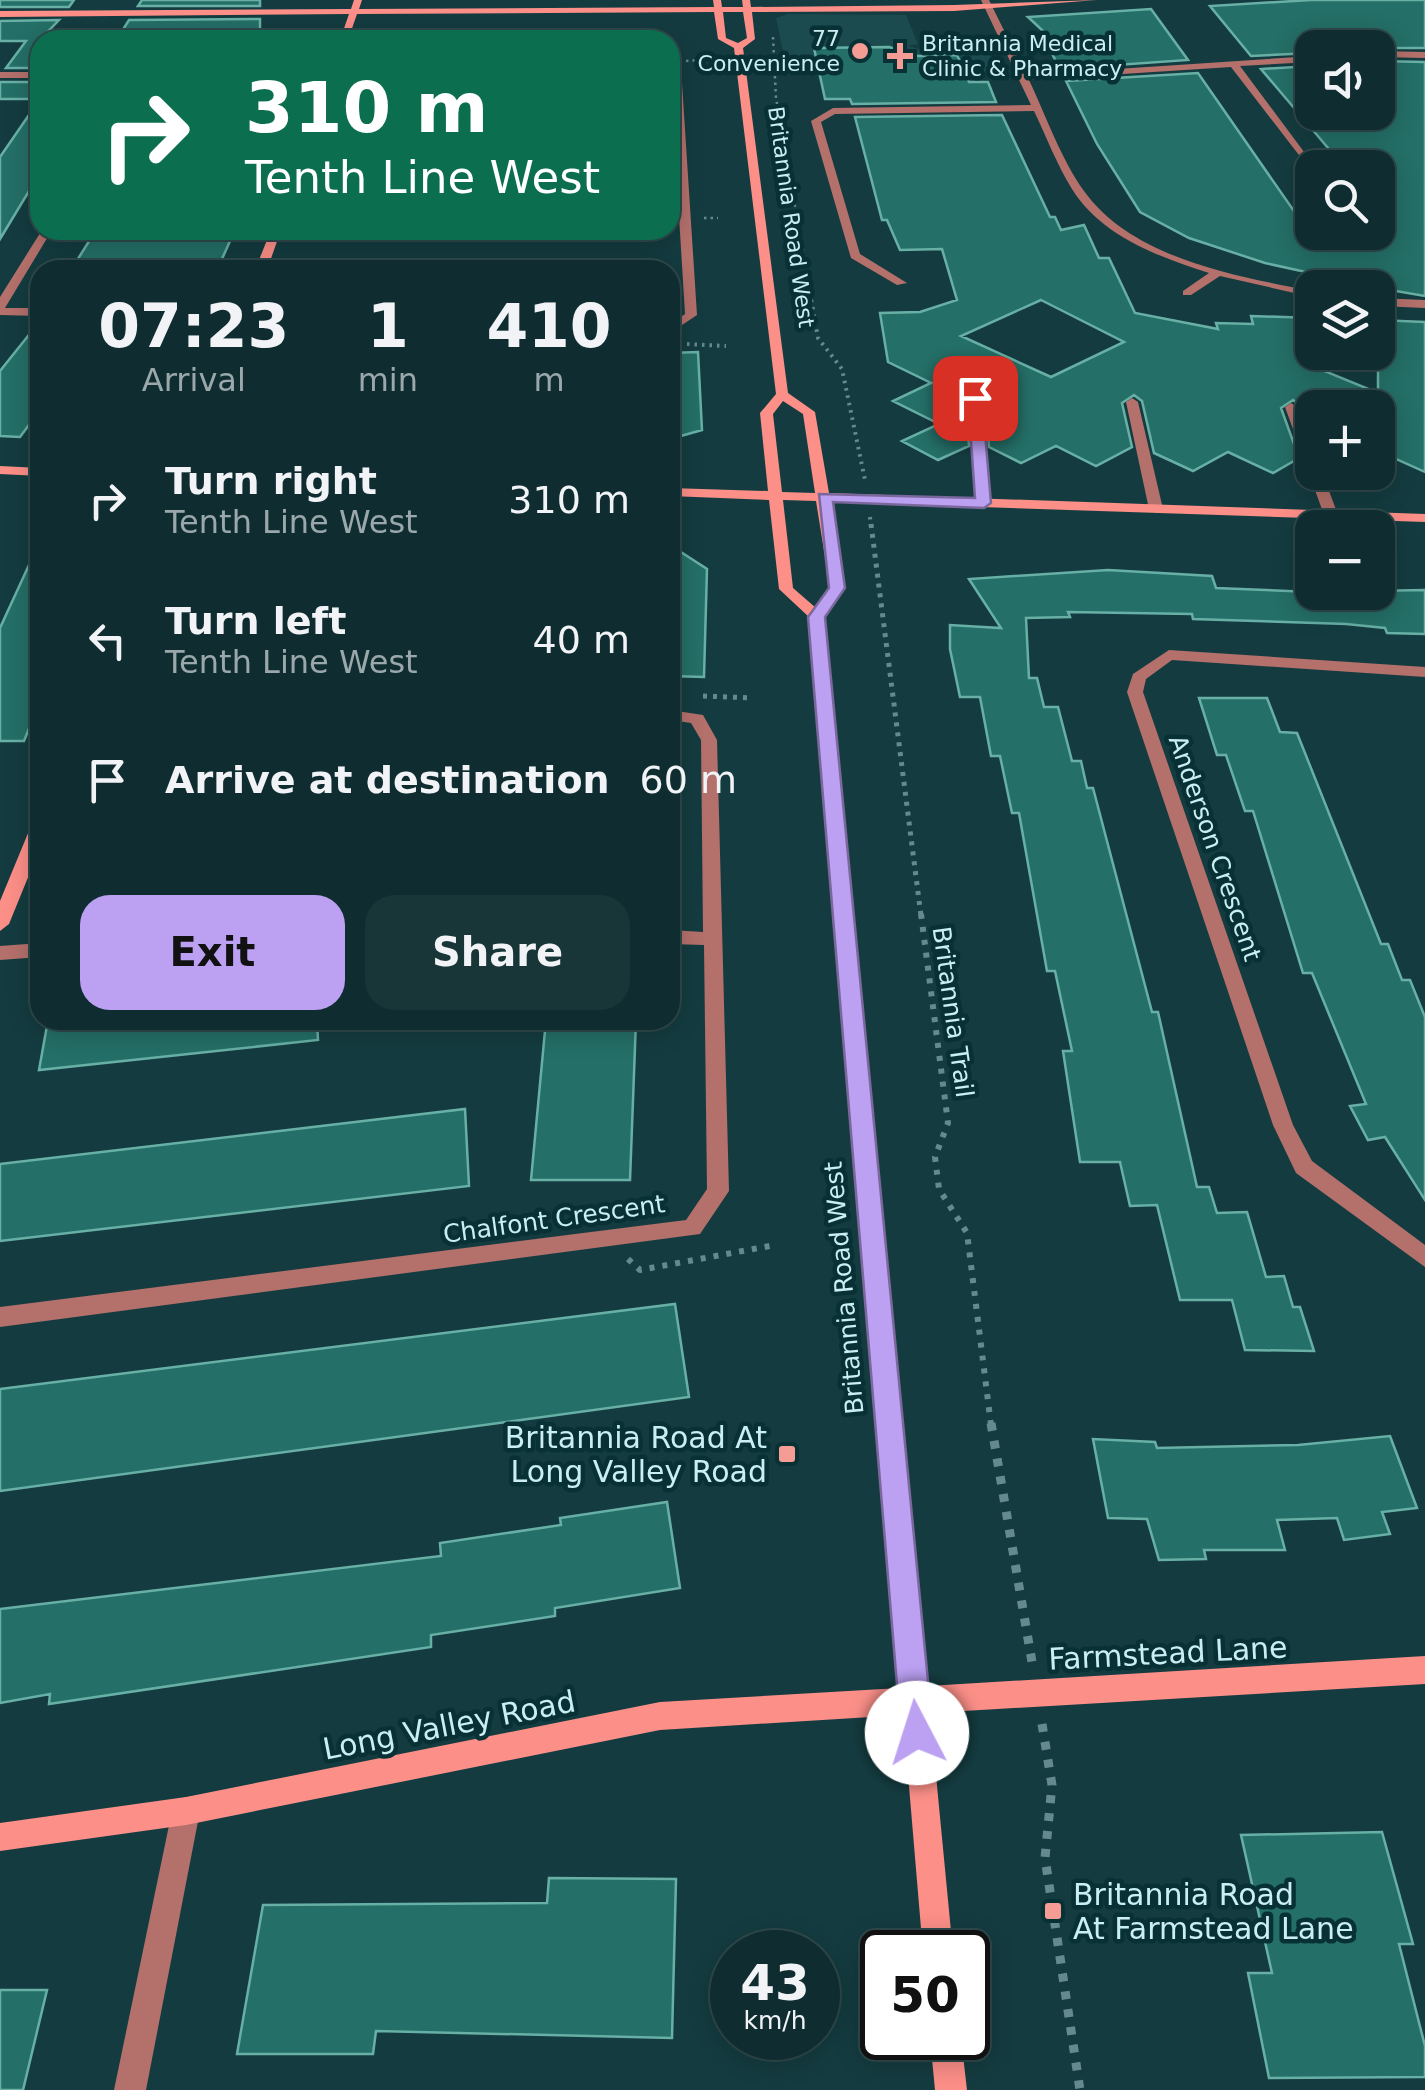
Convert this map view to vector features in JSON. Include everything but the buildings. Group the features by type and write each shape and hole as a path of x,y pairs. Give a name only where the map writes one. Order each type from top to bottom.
{"street":[{"path":"347,30 358,0"},
{"path":"0,14 1093,0"},
{"name":"Britannia Road West","path":"718,3 722,39 738,46"},
{"name":"Britannia Road West","path":"738,46 751,39 746,3"},
{"path":"987,3 1077,189 1098,212 1159,250 1220,272 1295,290"},
{"name":"Britannia Road West","path":"738,46 782,395 766,413 786,588 817,617"},
{"path":"1395,55 1425,56"},
{"path":"1024,78 1295,60"},
{"path":"1234,64 1297,150"},
{"path":"0,76 30,75"},
{"path":"901,283 856,256 816,121 833,111 1037,108"},
{"path":"680,236 692,315 680,323"},
{"path":"30,311 0,309 41,240"},
{"path":"1186,293 1220,272"},
{"path":"1395,303 1425,304"},
{"name":"Britannia Road West","path":"782,395 808,412 837,588 817,617 936,1930"},
{"path":"975,398 984,503"},
{"path":"1132,402 1156,510"},
{"path":"1290,406 1295,419"},
{"path":"0,470 30,472"},
{"path":"680,492 1295,514"},
{"path":"1395,517 1425,518"},
{"name":"Anderson Crescent","path":"1425,672 1169,655 1139,677 1135,692 1283,1124 1304,1168 1425,1258"},
{"name":"Chalfont Crescent","path":"0,1317 692,1228 718,1192 709,740 697,719 680,716"},
{"path":"0,924 30,850"},
{"path":"680,937 711,939"},
{"path":"0,953 30,951"},
{"name":"Farmstead Lane","path":"913,1698 1422,1678"},
{"name":"Long Valley Road","path":"0,1837 186,1810 660,1716 913,1698"},
{"path":"130,2090 186,1810"},
{"path":"948,2060 951,2090"}],"path":[{"path":"773,37 776,98 818,338 842,369 864,477"},
{"path":"680,344 726,346"},
{"name":"Britannia Trail","path":"871,523 948,1123 934,1156 939,1189 967,1233 994,1456 1015,1582 1024,1612"},
{"path":"1052,1784 1045,1858 1080,2090"}],"shaded area":[{"path":"788,14 906,15 918,44 908,46 923,50 987,49 998,72 788,75 776,18"}],"place":[{"name":"77 Convenience","path":"860,51"},
{"name":"Britannia Medical Clinic & Pharmacy","path":"900,56"},
{"name":"Britannia Road At Long Valley Road","path":"787,1454"},
{"name":"Britannia Road At Farmstead Lane","path":"1053,1911"}],"route":[{"path":"917,1733 817,617 837,588 824,497 984,503 975,398"}]}
